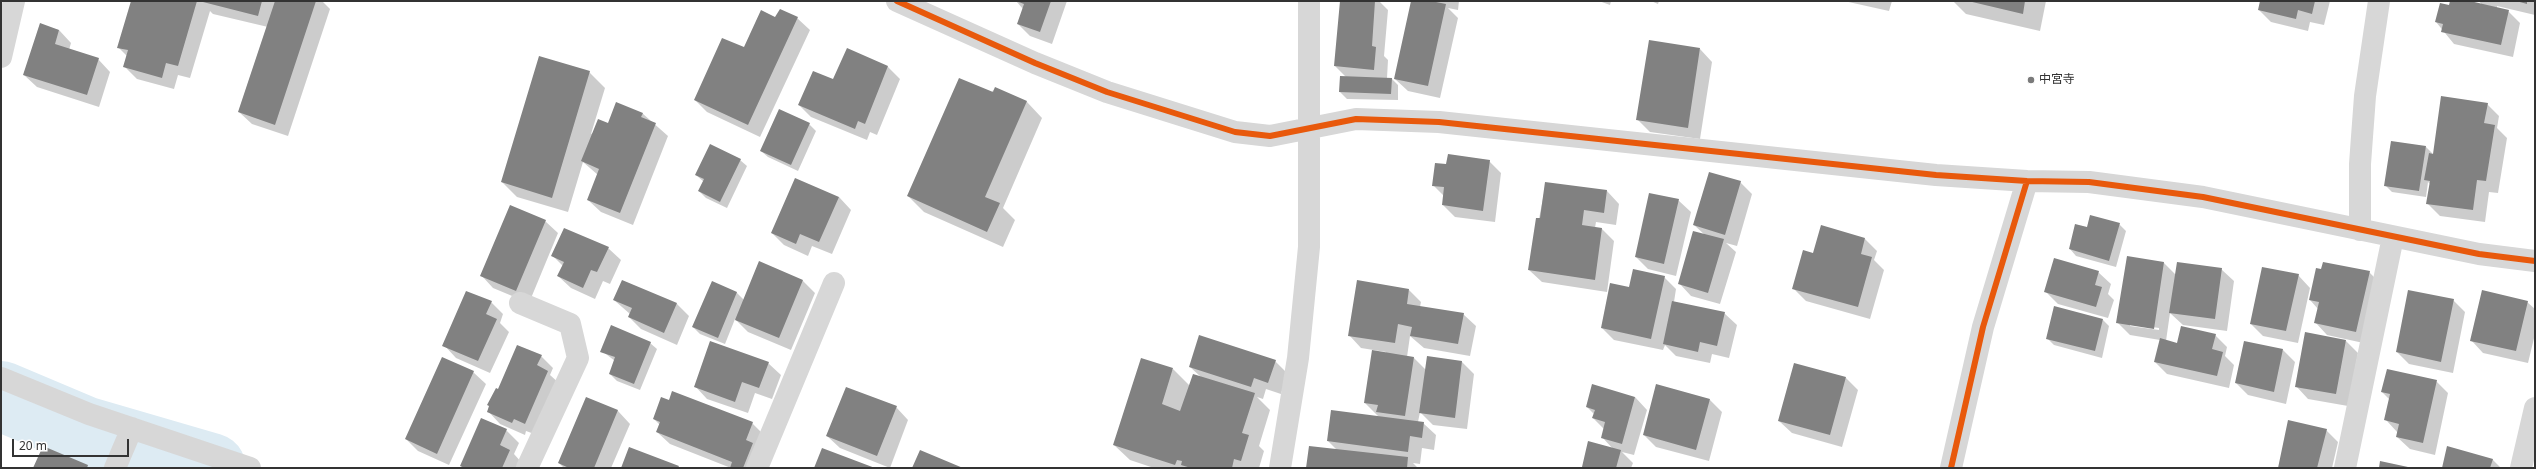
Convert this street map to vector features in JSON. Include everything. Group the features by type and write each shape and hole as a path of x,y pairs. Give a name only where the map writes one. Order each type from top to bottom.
{"street":[{"path":"1,57 14,1"},
{"path":"897,1 1035,63 1106,92 1181,117 1235,132 1270,136 1356,119 1439,122 1936,175 2027,181 2088,182 2203,197 2479,254 2535,261"},
{"path":"1280,468 1298,358 1309,248 1309,1"},
{"path":"2360,230 2360,164 2365,96 2379,1"},
{"path":"1951,468 1983,327 2027,181"},
{"path":"2345,468 2393,237"},
{"path":"757,468 834,283"},
{"path":"520,303 570,324 578,358 527,468"},
{"path":"1,378 89,414 250,468"},
{"path":"2521,468 2535,408"},
{"path":"115,468 132,428"}],"building":[{"path":"131,1 197,1 178,66 166,63 162,78 123,67 128,50 117,48"},
{"path":"199,1 262,1 258,16"},
{"path":"275,1 316,1 275,125 238,112"},
{"path":"1016,1 1051,1 1040,32 1017,24 1024,4"},
{"path":"1340,1 1375,1 1372,46 1376,47 1374,70 1334,66"},
{"path":"1411,1 1431,1 1446,4 1428,86 1394,79"},
{"path":"1968,1 2025,1 2023,14"},
{"path":"2260,1 2315,1 2312,14 2298,10 2296,19 2258,10"},
{"path":"2450,1 2470,1 2509,10 2501,45 2441,32 2443,24 2435,22 2440,3 2449,5"},
{"path":"2516,1 2527,1 2527,4"},
{"path":"780,9 798,17 748,125 694,100 722,38 744,47 761,10 775,17"},
{"path":"40,23 59,30 55,44 99,58 87,95 23,75"},
{"path":"1649,40 1700,48 1688,128 1636,120"},
{"path":"847,48 888,66 865,124 858,121 855,129 798,105 813,71 833,79"},
{"path":"539,56 590,71 552,198 501,182"},
{"path":"1340,76 1392,78 1391,94 1339,92"},
{"path":"959,78 993,92 995,87 1027,101 985,197 1000,203 987,232 907,196"},
{"path":"2441,96 2488,103 2484,123 2495,125 2486,181 2477,180 2473,210 2426,204 2430,181 2424,180 2429,153 2433,154"},
{"path":"616,102 643,113 641,117 656,123 620,213 587,200 599,169 581,161 598,119 608,123"},
{"path":"779,109 810,123 791,165 760,151"},
{"path":"2391,141 2426,146 2419,191 2384,186"},
{"path":"710,144 741,159 720,202 698,191 704,179 695,175"},
{"path":"1448,154 1490,160 1483,211 1442,205 1444,187 1432,186 1435,163 1446,164"},
{"path":"1709,172 1741,181 1725,235 1693,225"},
{"path":"795,178 839,197 819,242 800,234 796,244 771,233"},
{"path":"1545,182 1607,190 1604,213 1584,210 1582,225 1602,228 1595,280 1528,270 1536,218 1540,218"},
{"path":"1649,193 1679,199 1664,264 1635,257"},
{"path":"510,205 546,220 516,291 480,276"},
{"path":"2090,215 2120,223 2109,261 2069,249 2075,224 2087,227"},
{"path":"1821,225 1865,238 1861,254 1872,257 1858,307 1792,289 1803,250 1813,253"},
{"path":"564,228 609,247 597,272 591,270 583,288 557,276 564,262 551,256"},
{"path":"1693,231 1724,239 1708,293 1678,284"},
{"path":"2127,256 2164,262 2154,329 2116,323"},
{"path":"2054,258 2099,271 2095,285 2102,287 2096,307 2044,292"},
{"path":"759,261 803,280 779,338 735,320"},
{"path":"2177,262 2222,268 2215,319 2169,313"},
{"path":"2323,262 2370,271 2356,332 2314,323 2319,302 2309,300 2316,268 2321,269"},
{"path":"2262,267 2299,274 2286,331 2250,324"},
{"path":"1633,269 1665,276 1651,339 1601,328 1610,283 1629,287"},
{"path":"622,280 677,303 664,333 628,317 632,308 613,300"},
{"path":"1357,280 1409,289 1407,304 1464,313 1458,344 1410,336 1412,327 1398,324 1395,343 1348,336"},
{"path":"712,281 737,292 718,338 692,327"},
{"path":"2408,290 2454,299 2441,362 2396,352"},
{"path":"2482,290 2528,301 2516,351 2470,341"},
{"path":"466,291 492,301 486,314 497,319 478,361 442,346"},
{"path":"1672,301 1725,312 1717,346 1700,342 1698,352 1663,344"},
{"path":"2054,306 2103,319 2095,351 2046,339"},
{"path":"611,325 651,342 634,384 609,374 615,357 600,352"},
{"path":"2181,326 2216,334 2212,349 2223,352 2217,376 2154,362 2160,338 2177,343"},
{"path":"2305,332 2346,340 2336,394 2295,387"},
{"path":"1199,335 1276,360 1268,383 1254,378 1251,387 1189,367"},
{"path":"710,341 769,362 759,388 742,382 735,402 694,387"},
{"path":"2244,341 2283,349 2274,392 2235,383"},
{"path":"517,345 542,355 537,365 548,371 525,424 514,419 512,423 487,412 489,406 487,405 496,388 498,389"},
{"path":"1372,350 1414,357 1405,416 1376,412 1378,405 1364,403"},
{"path":"1427,356 1462,361 1455,418 1419,413"},
{"path":"442,357 474,371 437,454 405,439"},
{"path":"1141,358 1173,368 1162,404 1180,411 1193,374 1255,393 1242,433 1249,435 1241,461 1234,459 1232,468 1191,468 1181,465 1182,461 1177,460 1175,465 1113,445"},
{"path":"1794,363 1846,377 1830,435 1778,421"},
{"path":"2387,369 2437,380 2423,443 2396,437 2399,424 2384,420 2390,394 2381,392"},
{"path":"1592,384 1635,397 1622,444 1601,438 1605,422 1592,418 1595,410 1586,407"},
{"path":"1656,384 1710,399 1696,450 1643,435"},
{"path":"846,387 897,406 877,456 826,436"},
{"path":"672,391 753,422 746,440 753,443 743,468 730,468 732,462 656,432 660,422 653,419 661,397 669,400"},
{"path":"586,397 618,410 594,468 569,468 558,463"},
{"path":"1331,410 1424,422 1422,438 1410,436 1408,452 1327,441"},
{"path":"481,418 507,429 500,445 510,450 502,468 465,468 460,466"},
{"path":"2288,420 2327,429 2317,468 2278,468"},
{"path":"1588,441 1621,450 1616,468 1582,467"},
{"path":"43,446 88,465 87,468 33,468"},
{"path":"1309,446 1408,457 1407,468 1306,468"},
{"path":"2447,446 2493,459 2490,468 2442,468"},
{"path":"629,447 679,466 678,468 621,468"},
{"path":"822,448 875,468 814,468"},
{"path":"920,450 963,468 912,468"},
{"path":"2380,461 2408,467 2408,468 2379,468"}],"waterway":[{"path":"1,396 84,431 211,468"}],"cycle path":[{"path":"897,1 1035,63 1107,92 1235,132 1270,136 1356,119 1439,122 1936,175 2027,181 2089,182 2203,197 2479,254 2535,261"},
{"path":"1951,468 1983,327 2027,181"}],"place":[{"name":"中宮寺","path":"2031,80"}]}
